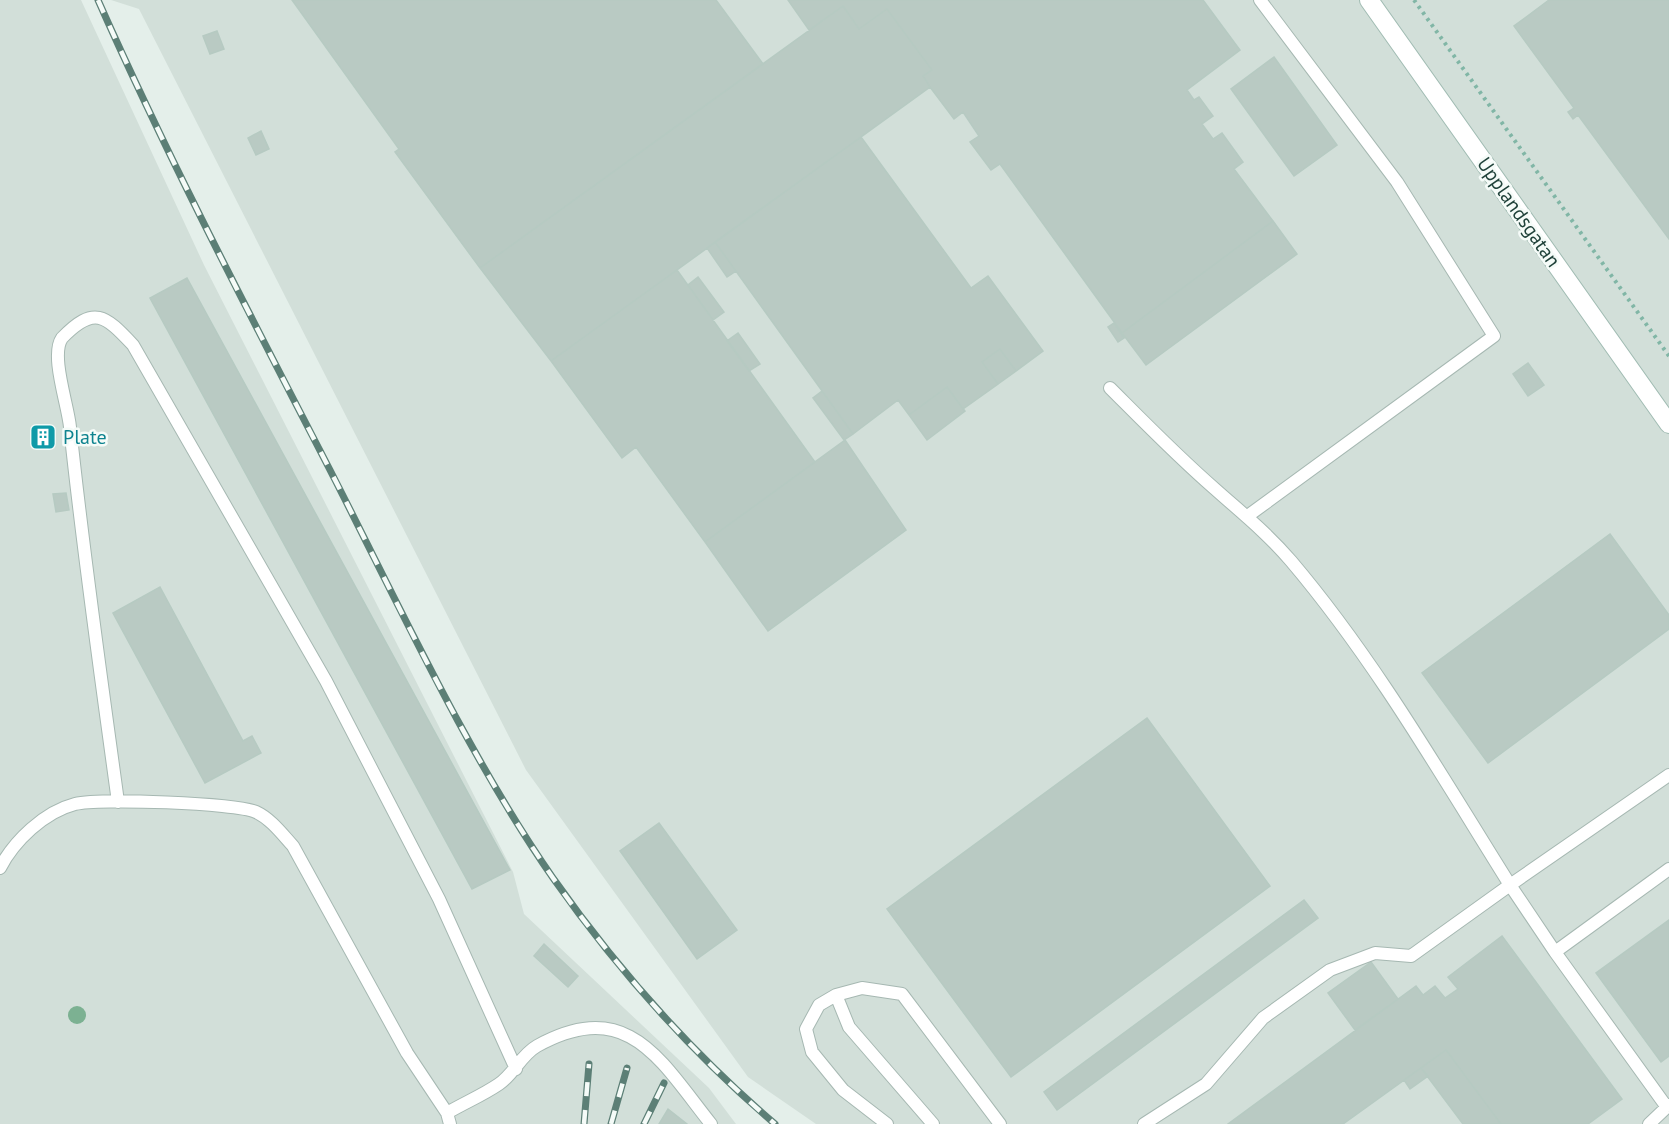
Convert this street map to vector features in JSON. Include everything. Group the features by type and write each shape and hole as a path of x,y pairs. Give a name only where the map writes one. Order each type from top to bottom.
{"main road":[{"name":"Upplandsgatan","path":"1368,0 1669,424"}],"lane":[{"path":"1249,515 1494,336 1397,182 1260,0"},
{"path":"118,802 69,421 57,358 62,338 91,316 101,316 113,324 133,345 326,681 440,899 516,1069"},
{"path":"1110,388 1207,482 1249,515 1290,560 1336,617 1386,690 1555,952 1668,1106 1648,1124"},
{"path":"1144,1124 1206,1084 1263,1018 1330,970 1375,953 1410,956 1669,775"},
{"path":"0,868 24,836 41,821 74,804 118,802 230,806 256,812 274,825 293,846 407,1053 449,1119 499,1084 516,1069 527,1052 572,1030 602,1027 627,1034 655,1054 711,1124"},
{"path":"1555,952 1669,869"},
{"path":"887,1124 843,1090 812,1052 806,1029 819,1005 836,995 862,988 902,994 1000,1124"},
{"path":"836,995 849,1027 933,1124"}],"path":[{"path":"1414,0 1669,356"}],"shaded area":[{"path":"0,0 81,0 204,265 513,872 524,914 709,1088 736,1124 0,1124"},
{"path":"111,0 1669,0 1669,1124 816,1124 748,1077 526,770 139,9"}],"building":[{"path":"292,0 716,0 763,64 480,268 395,152 399,149"},
{"path":"788,0 1203,0 1240,50 1187,90 1194,100 1199,97 1213,116 1202,124 1213,139 1222,133 1243,162 1234,169 1273,221 1122,333 1000,164 991,170 970,142 979,136 963,112 954,119 930,87 923,76 932,70 887,9 859,29 843,6 809,30"},
{"path":"1549,0 1669,0 1669,239 1578,115 1573,119 1568,112 1574,108 1514,26"},
{"path":"843,6 859,29 887,9 932,70 923,76 930,87 551,361 480,268"},
{"path":"217,31 224,49 210,54 203,36"},
{"path":"1274,57 1337,145 1294,176 1231,89"},
{"path":"261,131 269,149 256,155 248,138"},
{"path":"861,137 971,288 988,276 1043,351 1016,371 1000,349 982,362 998,384 963,409 947,387 909,415 898,400 853,434 715,242"},
{"path":"1273,221 1297,254 1146,365 1122,333"},
{"path":"715,242 736,271 727,277 707,248"},
{"path":"677,270 815,462 705,542 636,447 622,458 551,361"},
{"path":"698,277 724,312 713,320 688,285"},
{"path":"187,278 510,870 472,889 150,298"},
{"path":"1114,323 1124,338 1118,342 1108,327"},
{"path":"738,333 760,364 749,371 727,341"},
{"path":"1000,349 1016,371 998,384 982,362"},
{"path":"1528,363 1544,385 1528,396 1513,374"},
{"path":"947,387 965,411 927,440 909,415"},
{"path":"822,391 853,434 844,440 813,398"},
{"name":"Plate","path":"49,431 50,443 38,443 37,432"},
{"path":"845,440 906,530 768,631 705,542"},
{"path":"66,493 69,510 56,512 53,494"},
{"path":"1610,534 1669,615 1669,629 1488,763 1422,673"},
{"path":"160,587 243,741 252,736 261,753 205,783 113,613"},
{"path":"1147,718 1270,886 1011,1077 887,909"},
{"path":"659,823 737,930 697,959 620,851"},
{"path":"1304,900 1318,918 1057,1110 1044,1092"},
{"path":"1669,920 1669,1056 1661,1062 1596,973"},
{"path":"1502,936 1622,1099 1588,1124 1501,1124 1446,1050 1343,1124 1228,1124 1416,986 1423,995 1435,986 1445,998 1458,989 1448,977"},
{"path":"544,944 578,976 568,987 534,956"},
{"path":"1371,962 1398,999 1355,1030 1328,993"},
{"path":"1446,1050 1501,1124 1463,1124 1421,1068"},
{"path":"1421,1068 1428,1076 1410,1089 1404,1080"},
{"path":"668,1109 687,1124 659,1124"}],"railway":[{"path":"98,0 211,237 435,678 492,781 553,878 629,977 685,1039 775,1124"},
{"path":"584,1124 589,1064"},
{"path":"611,1124 627,1068"},
{"path":"644,1124 664,1083"}],"place":[{"name":"Plate","path":"43,437"}]}
